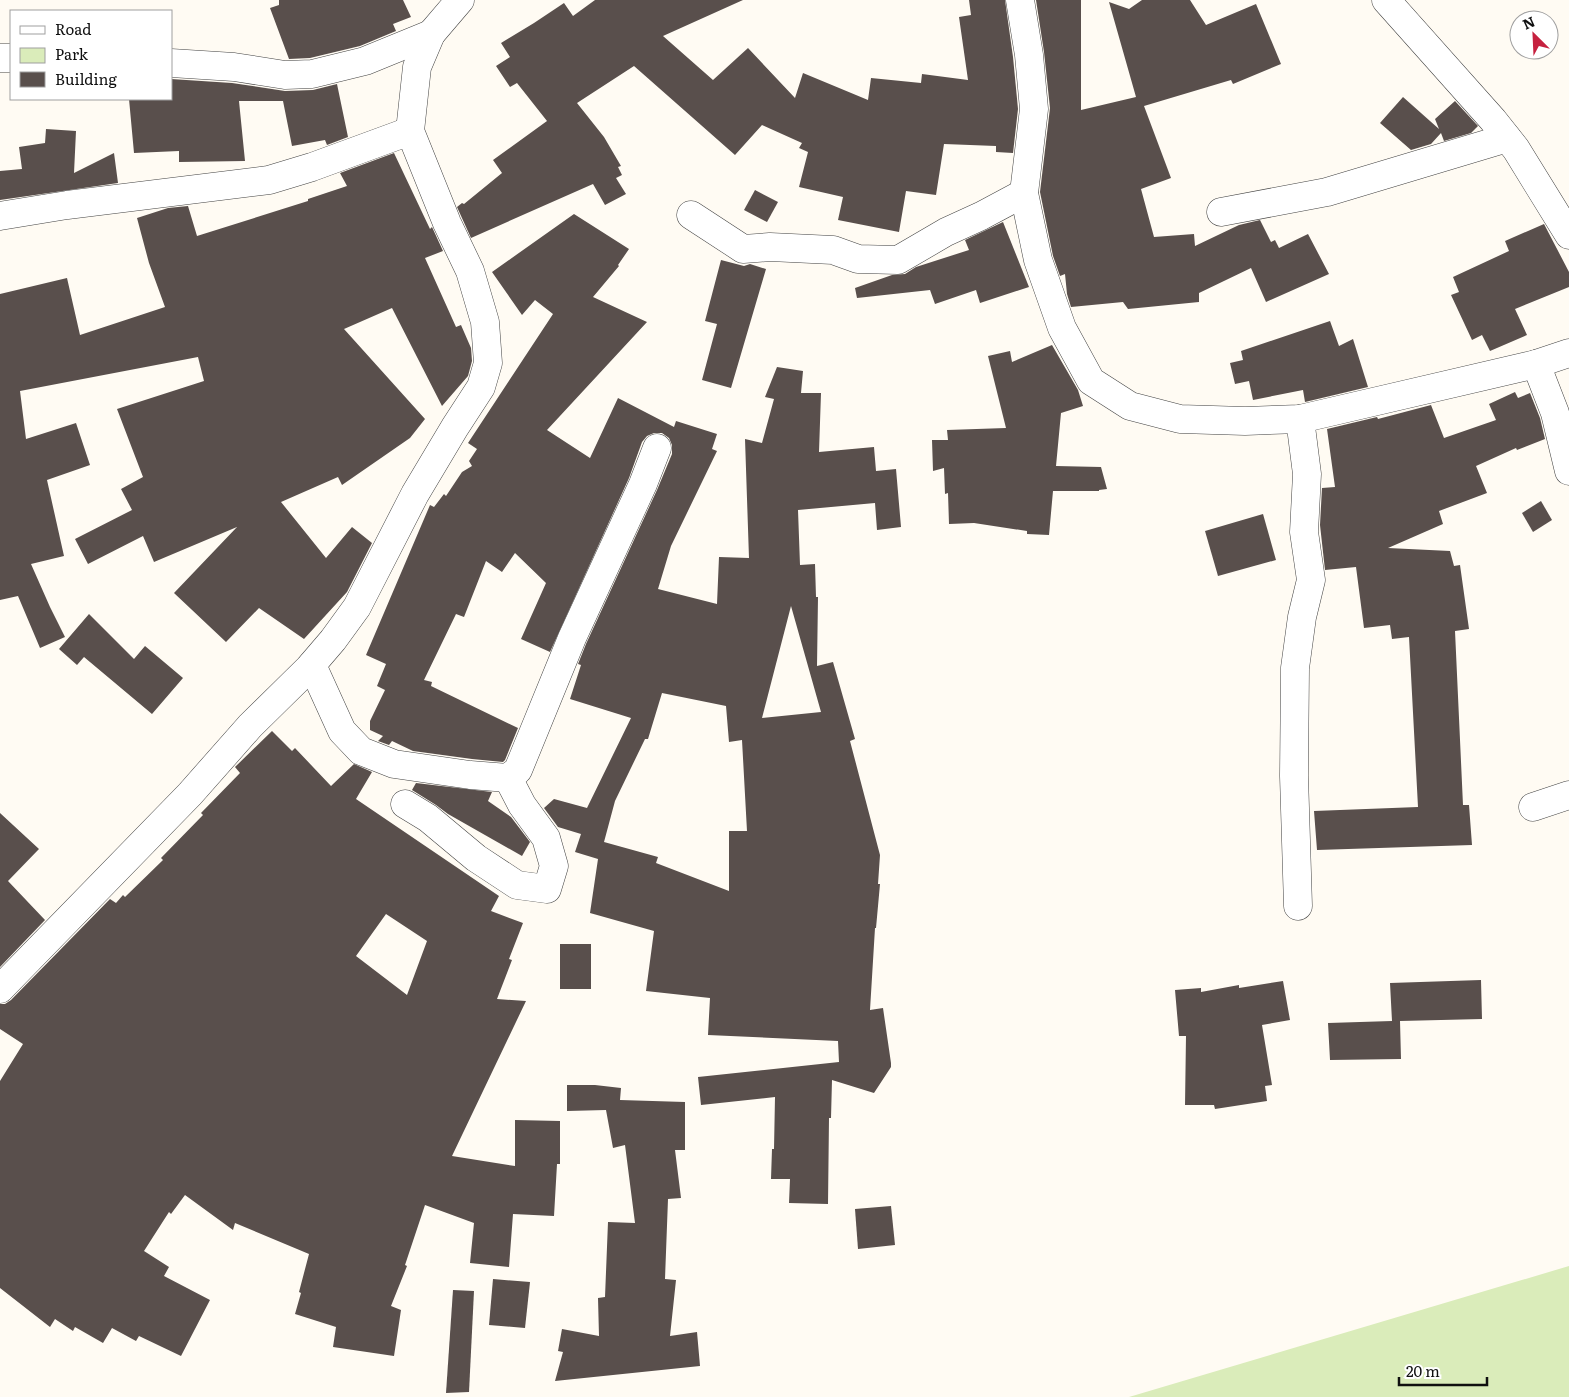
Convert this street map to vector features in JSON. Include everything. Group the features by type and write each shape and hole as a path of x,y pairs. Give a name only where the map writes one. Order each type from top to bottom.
{"street":[{"path":"0,989 190,794 250,726 312,665 333,640 357,606 415,494 481,386 488,363 485,322 470,271 447,223 410,131 417,67 431,34 460,0"},
{"path":"1020,0 1029,55 1034,109 1024,193 1038,260 1047,286 1062,328 1091,381 1130,406 1180,419 1245,421 1300,419 1536,364 1569,353"},
{"path":"1386,0 1493,120 1516,149 1569,235"},
{"path":"172,63 234,67 285,75 312,74 365,62 431,34"},
{"path":"0,216 67,205 269,180 312,167 410,131"},
{"path":"1221,212 1327,192 1507,138"},
{"path":"691,215 743,249 770,246 833,250 858,259 898,260 946,232 1024,193"},
{"path":"1536,364 1555,413 1569,471"},
{"path":"1298,906 1294,776 1295,668 1302,616 1311,580 1304,532 1307,474 1300,419"},
{"path":"312,665 342,731 360,751 394,764 470,775 508,778 518,770 572,638 658,448"},
{"path":"405,804 428,818 476,858 517,885 547,888 554,866 546,838 522,805 508,778"},
{"path":"1533,807 1569,795"}],"green space":[{"path":"1569,1266 1569,1397 1129,1397"}],"building":[{"path":"279,0 403,0 411,17 393,24 396,31 360,46 310,58 289,59 270,8 279,5"},
{"path":"595,0 743,0 663,36 713,80 748,48 795,98 803,73 868,100 871,78 921,83 922,74 968,80 959,17 971,15 969,0 1005,0 1018,109 1013,153 996,152 996,146 944,144 936,195 906,191 899,232 838,220 843,197 799,187 808,152 799,148 802,143 762,125 735,155 634,66 577,103 604,137 621,166 618,167 622,175 616,178 626,194 605,205 593,184 471,238 457,207 462,203 464,204 502,173 493,160 547,121 517,83 510,87 496,66 510,57 501,43 564,3 573,16"},
{"path":"1036,0 1081,0 1081,110 1136,97 1109,2 1129,9 1142,0 1190,0 1206,25 1256,4 1281,64 1233,84 1231,80 1144,106 1171,178 1141,189 1154,237 1194,234 1195,246 1239,225 1260,220 1271,242 1275,240 1279,248 1308,234 1329,274 1266,302 1251,268 1199,293 1199,302 1128,309 1123,302 1071,307 1067,294 1065,274 1060,276 1053,256 1040,192 1050,108"},
{"path":"172,79 232,83 285,91 313,90 337,84 348,137 327,145 325,140 292,146 283,101 239,101 245,161 179,162 179,151 134,153 129,100 172,100"},
{"path":"1403,97 1439,129 1435,119 1455,101 1478,126 1471,133 1444,141 1441,133 1431,144 1411,150 1380,123"},
{"path":"46,129 76,131 74,173 114,153 118,183 0,200 0,171 22,169 19,147 45,143"},
{"path":"394,153 430,229 432,227 443,251 425,258 456,327 461,325 471,348 472,361 468,376 442,406 392,308 344,329 425,419 410,438 342,485 338,477 281,502 326,558 352,527 372,543 347,592 304,639 259,608 226,642 174,593 237,527 154,562 143,536 88,564 75,539 132,510 121,489 143,477 117,409 204,381 198,357 20,391 26,439 76,423 90,465 47,480 64,556 31,564 65,637 40,648 18,596 0,600 0,294 67,278 80,335 165,307 149,263 137,218 168,208 188,206 197,236 308,201 308,199 347,186 340,173"},
{"path":"755,190 778,202 767,222 744,210"},
{"path":"574,214 629,249 619,266 593,297 647,322 547,430 590,458 618,398 674,427 676,421 717,434 712,449 717,451 671,546 658,589 717,604 719,557 749,558 745,439 762,443 774,399 765,397 777,367 803,371 801,393 821,393 819,452 874,447 876,471 896,469 901,527 877,530 875,503 798,510 800,565 815,564 816,597 818,597 817,666 833,662 855,739 850,741 880,855 878,884 880,884 875,928 870,1010 883,1008 891,1063 891,1067 874,1093 832,1080 831,1118 829,1118 828,1204 789,1203 790,1179 771,1179 772,1149 774,1149 775,1097 701,1105 698,1077 839,1062 838,1041 708,1035 710,998 646,991 654,931 590,913 598,859 575,852 581,834 558,827 544,808 554,799 587,808 631,718 570,699 581,665 578,664 586,644 672,454 672,445 669,438 662,433 654,433 647,436 642,442 629,478 550,652 521,639 546,583 515,553 502,572 486,561 464,617 456,614 424,680 432,682 431,686 518,728 503,762 413,751 392,741 389,745 378,741 383,736 370,730 370,721 385,690 377,686 386,664 366,655 430,505 434,507 444,494 446,496 462,472 472,466 469,461 477,449 468,443 553,314 535,300 522,315 492,272","holes":["791,606 821,712 762,718","662,693 726,706 729,742 742,740 747,831 729,831 729,891 656,863 658,857 604,842 615,801 645,739 648,739"]},
{"path":"1003,222 1029,287 980,303 976,290 935,304 930,290 857,298 855,288 892,275 905,274 916,267 969,250 965,240"},
{"path":"1544,224 1569,272 1569,287 1515,309 1527,335 1490,351 1482,335 1472,340 1451,295 1459,292 1453,277 1509,251 1505,241"},
{"path":"721,260 744,266 750,264 766,269 731,388 702,380 717,324 705,321"},
{"path":"1330,321 1339,346 1353,339 1368,387 1305,402 1303,390 1253,400 1249,381 1235,384 1230,363 1243,360 1241,351"},
{"path":"1052,345 1078,390 1083,406 1061,413 1056,466 1101,467 1107,489 1099,491 1053,491 1049,535 1027,534 1027,531 974,523 949,524 948,493 945,494 944,468 933,471 932,440 948,440 947,430 1006,428 988,356 1010,351 1012,362"},
{"path":"1515,392 1518,398 1530,393 1540,418 1545,439 1517,450 1516,448 1476,466 1487,493 1439,511 1443,524 1388,548 1450,551 1454,566 1460,565 1469,629 1455,631 1463,805 1469,805 1472,845 1317,850 1314,811 1418,807 1409,637 1392,639 1390,625 1364,628 1356,567 1325,570 1320,525 1322,488 1335,487 1327,429 1377,417 1378,419 1431,405 1444,438 1496,420 1489,404"},
{"path":"1541,501 1552,520 1533,532 1522,513"},
{"path":"1263,514 1276,560 1218,576 1205,531"},
{"path":"89,614 134,659 145,646 183,678 152,714 84,657 77,665 59,649"},
{"path":"272,731 292,751 295,748 331,786 354,764 372,772 356,799 499,896 491,911 523,923 509,959 512,960 497,999 526,1001 452,1156 515,1166 515,1120 560,1121 560,1164 557,1164 554,1216 513,1214 509,1267 470,1263 474,1223 425,1205 405,1265 407,1266 391,1306 401,1310 394,1356 333,1347 336,1327 295,1314 309,1254 235,1223 233,1230 185,1195 171,1214 169,1212 144,1251 169,1267 164,1276 210,1300 181,1356 139,1336 136,1341 112,1328 103,1343 75,1327 73,1331 55,1319 50,1327 0,1288 0,1081 23,1044 0,1029 0,1004 5,1004 11,1000 110,899 116,903 123,895 125,897 163,860 161,858 240,773 235,767","holes":["386,914 427,941 407,995 356,956"]},
{"path":"416,783 492,792 488,801 511,817 530,842 522,856 448,814 412,790"},
{"path":"0,813 39,849 8,881 45,920 0,967"},
{"path":"560,944 591,944 591,989 560,989"},
{"path":"1481,980 1482,1019 1400,1021 1401,1059 1330,1060 1328,1023 1392,1021 1390,983"},
{"path":"1283,981 1290,1020 1262,1025 1272,1085 1265,1086 1267,1101 1215,1109 1214,1105 1185,1105 1186,1036 1179,1036 1175,990 1201,988 1201,992 1239,985 1239,988"},
{"path":"567,1085 595,1085 621,1088 620,1100 685,1102 685,1150 675,1150 681,1198 668,1199 665,1279 676,1280 670,1336 697,1332 700,1366 555,1381 563,1352 558,1351 562,1329 599,1336 598,1298 605,1297 608,1222 635,1223 625,1145 613,1148 606,1110 567,1111"},
{"path":"891,1206 895,1245 858,1249 855,1209"},
{"path":"493,1279 530,1282 525,1328 489,1325"},
{"path":"453,1290 474,1291 469,1392 446,1393"}]}
